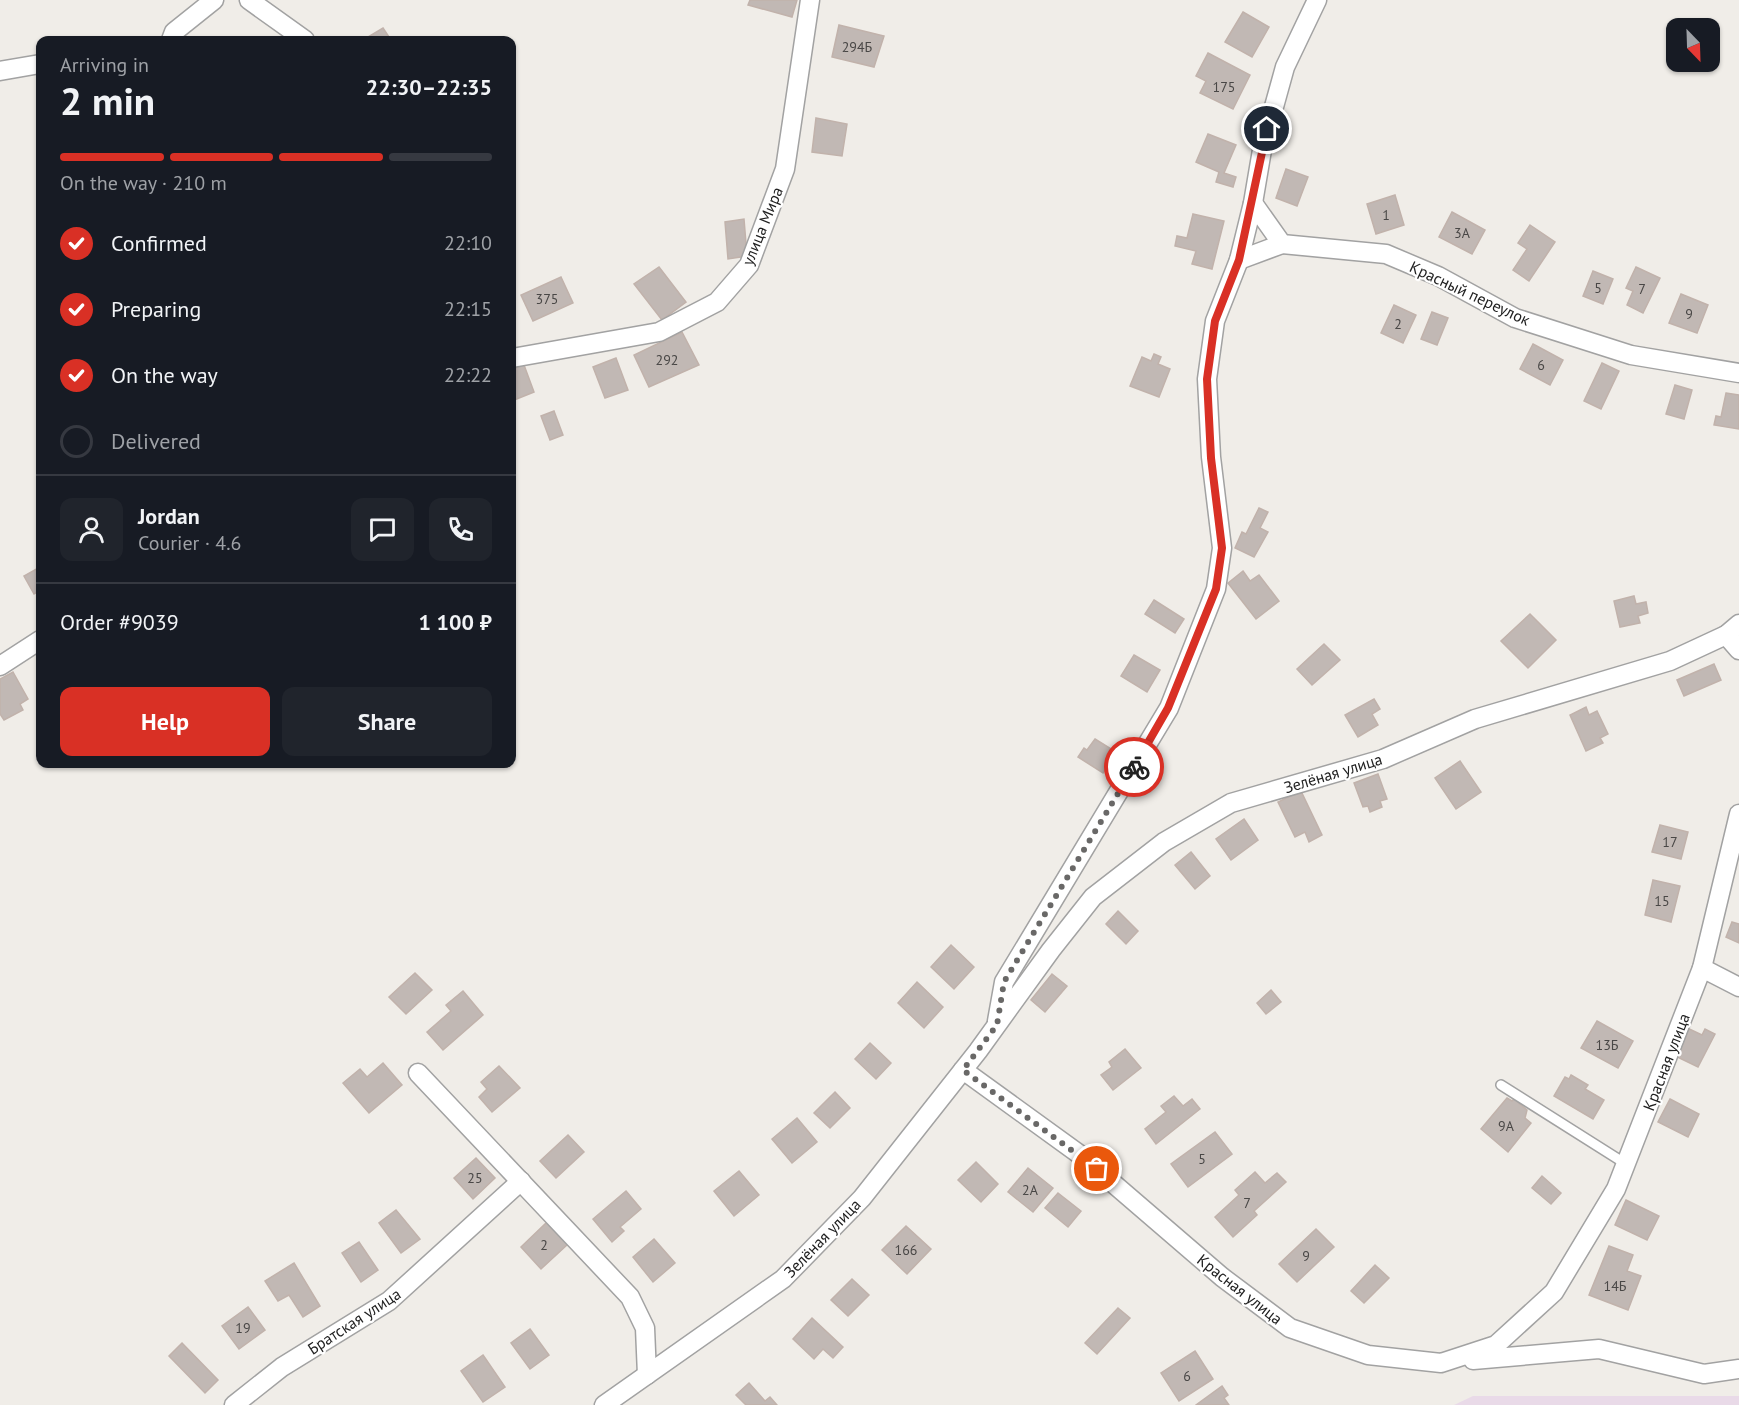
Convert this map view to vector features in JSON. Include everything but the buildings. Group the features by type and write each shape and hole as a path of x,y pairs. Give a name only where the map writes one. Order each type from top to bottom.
{"street":[{"path":"172,36 174,32 214,0"},
{"path":"249,0 299,36"},
{"name":"улица Мира","path":"516,357 659,332 717,302 749,265 784,169 810,0"},
{"path":"1239,260 1253,203 1262,150 1285,67 1317,0"},
{"path":"0,71 36,65"},
{"path":"1239,260 1282,244 1253,203"},
{"name":"Красный переулок","path":"1282,244 1386,254 1438,276 1515,318 1632,355 1739,373"},
{"name":"Зелёная улица","path":"997,1025 1004,982 1168,708 1216,589 1222,548 1211,458 1207,379 1215,321 1239,260"},
{"path":"1733,629 1739,650"},
{"name":"Зелёная улица","path":"604,1405 783,1279 862,1198 963,1070 1093,897 1164,842 1232,803 1383,759 1476,719 1670,661 1733,629"},
{"path":"0,666 36,643"},
{"name":"Красная улица","path":"963,1070 1079,1154 1222,1277 1290,1328 1368,1355 1441,1363 1496,1345 1554,1292 1616,1189 1702,968 1739,814"},
{"path":"1702,968 1739,987"},
{"path":"418,1073 630,1297 645,1328 647,1375"},
{"name":"Братская улица","path":"234,1405 282,1367 389,1301 521,1181"},
{"path":"1441,1363 1599,1349 1704,1374 1739,1368"}],"lane":[{"path":"1501,1086 1626,1164"}],"shaded area":[{"path":"1473,1396 1739,1396 1739,1405 1454,1405"}],"way so far":[{"path":"1097,1169 963,1070 997,1025 1004,982 1134,767"}],"route":[{"path":"1134,767 1168,708 1216,589 1222,548 1211,458 1207,379 1215,321 1239,260 1267,129"}]}
